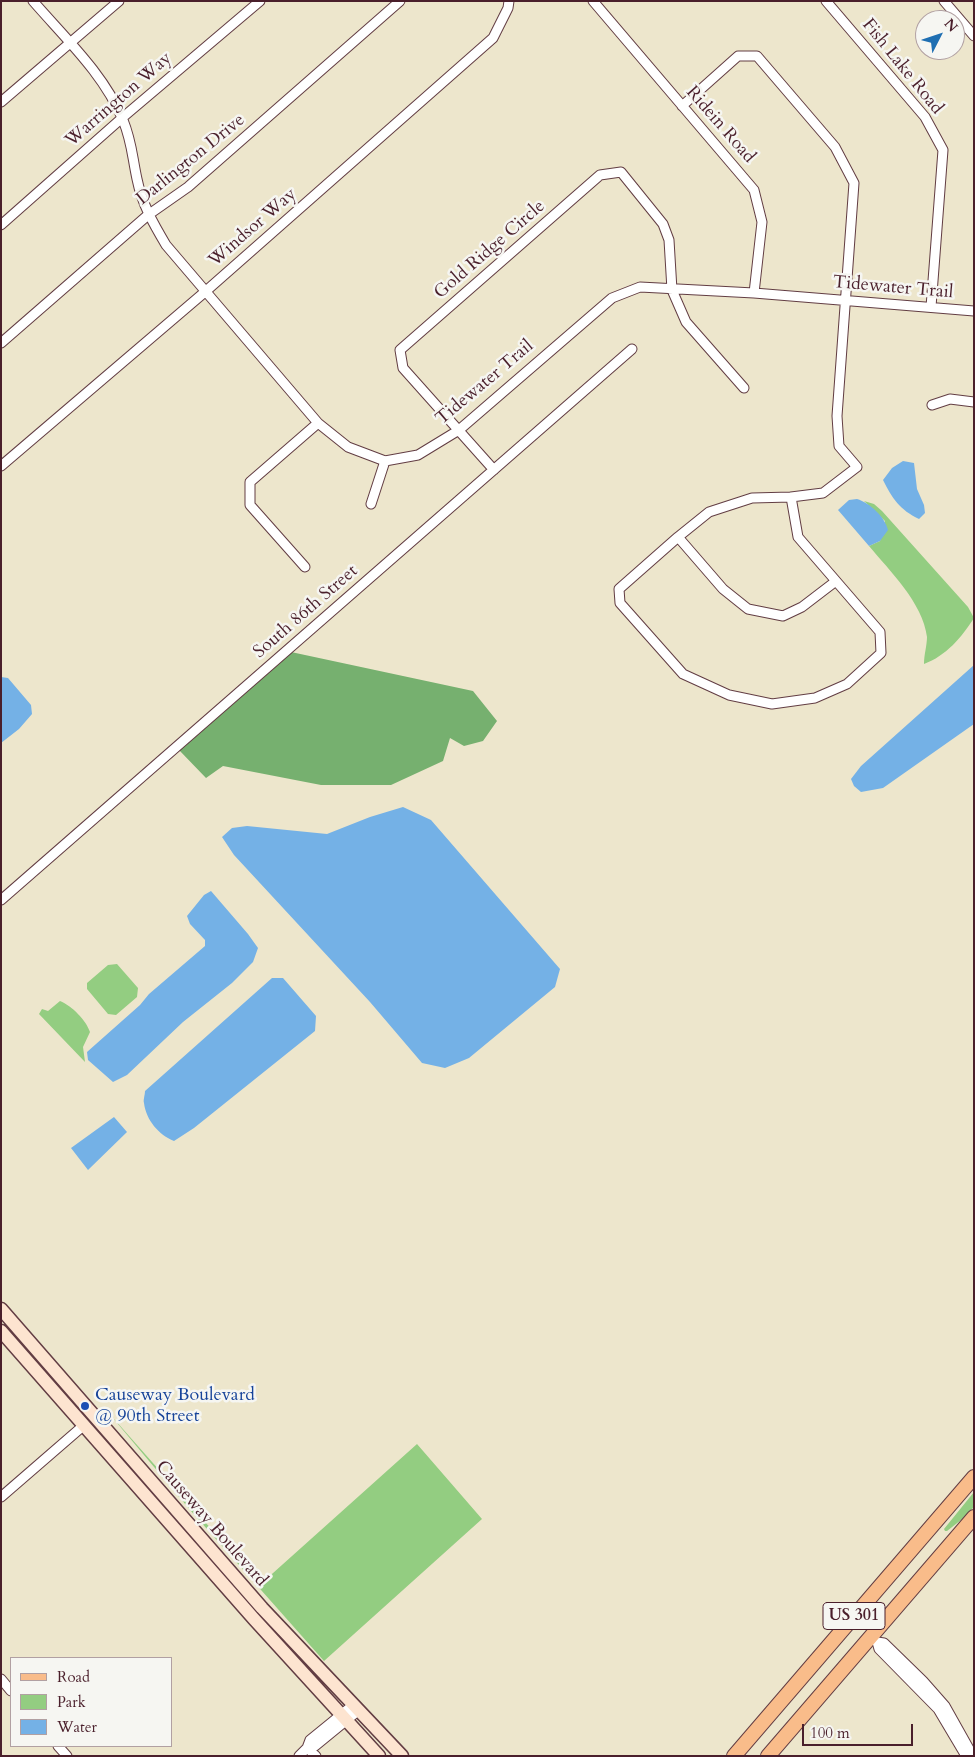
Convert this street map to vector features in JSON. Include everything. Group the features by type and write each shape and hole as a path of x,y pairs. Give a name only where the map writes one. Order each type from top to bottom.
{"main road":[{"name":"Causeway Boulevard","path":"3,1312 238,1581 402,1756"},
{"name":"Causeway Boulevard","path":"1,1331 248,1612 379,1756"},
{"name":"US 301","path":"734,1756 974,1477"},
{"name":"US 301","path":"768,1756 874,1639 974,1518"},
{"path":"746,1756 814,1675 818,1658"}],"street":[{"path":"33,1 106,86 122,118 131,142 137,180 148,216 166,245 318,423 348,447 385,461 371,504"},
{"path":"1,102 119,1"},
{"name":"Warrington Way","path":"1,225 122,118 260,1"},
{"name":"Darlington Drive","path":"1,343 148,216 188,187 400,1"},
{"name":"Windsor Way","path":"1,466 206,291 493,38 508,8 509,1"},
{"name":"Ridein Road","path":"593,1 754,190 762,222 754,294"},
{"name":"Fish Lake Road","path":"826,1 925,117 943,150 931,307"},
{"path":"944,1 974,36"},
{"path":"682,106 738,56 758,56 830,140 854,183 837,416 839,446 856,467 824,493 791,497 752,498 710,512 678,537 619,589 620,603 684,674 728,696 772,704 814,698 847,684 881,653 880,632 798,537 791,497"},
{"name":"Gold Ridge Circle","path":"494,470 403,368 400,350 600,175 621,172 663,224 669,240 672,290"},
{"name":"Tidewater Trail","path":"385,461 418,455 459,430 612,298 640,287 846,300 974,311"},
{"path":"672,290 686,322 744,388"},
{"name":"South 86th Street","path":"1,900 632,349"},
{"path":"932,405 950,399 974,402"},
{"path":"305,566 250,505 250,482 318,423"},
{"path":"678,537 723,589 748,609 782,616 802,607 836,581"},
{"path":"1,1496 83,1426"},
{"path":"874,1639 879,1649 938,1709 966,1756"},
{"path":"874,1639 884,1643 923,1680 945,1706 973,1756"},
{"path":"1,1679 10,1690"},
{"path":"299,1756 307,1748 315,1746 356,1708"},
{"path":"307,1748 316,1756"}],"green space":[{"path":"864,501 874,504 882,511 968,607 974,618 953,645 932,661 924,664 927,637 919,612 895,576 869,546 880,541 885,521"},
{"path":"291,652 473,691 497,721 483,741 464,746 450,738 443,761 391,785 321,785 223,766 206,778 179,750"},
{"path":"117,964 138,988 137,997 116,1015 108,1014 87,989 87,983 108,965"},
{"path":"60,1001 78,1014 90,1032 83,1047 85,1062 39,1014 42,1009 48,1011"},
{"path":"107,1411 259,1583 263,1582 417,1444 482,1519 324,1661 191,1511"},
{"path":"974,1492 974,1507 961,1520 945,1531 944,1529"}],"water":[{"path":"903,461 914,463 917,489 924,505 925,513 919,519 897,503 883,480 892,468"},
{"path":"857,499 876,511 884,520 888,530 880,541 869,546 838,510 849,500"},
{"path":"974,665 974,724 883,788 861,792 854,786 851,779 861,766"},
{"path":"1,677 8,678 31,705 32,714 19,729 1,743"},
{"path":"403,807 431,820 560,969 555,987 469,1058 445,1068 422,1063 370,1002 234,855 222,837 232,828 247,826 327,834 370,817"},
{"path":"211,891 258,948 253,962 232,983 183,1022 127,1075 113,1082 88,1060 87,1052 140,1005 149,994 205,946 205,940 190,924 187,916 204,895"},
{"path":"272,978 283,978 316,1016 315,1031 194,1128 174,1141 163,1135 147,1115 144,1102 145,1091"},
{"path":"114,1117 127,1132 88,1170 71,1148"}],"place":[{"name":"Causeway Boulevard @ 90th Street","path":"85,1406"}]}
